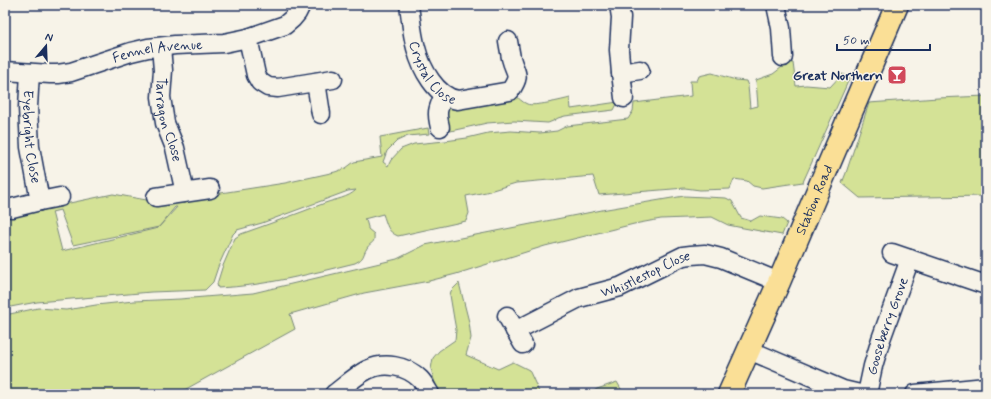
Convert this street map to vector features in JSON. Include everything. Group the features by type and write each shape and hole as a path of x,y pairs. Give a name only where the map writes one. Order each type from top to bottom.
{"main road":[{"name":"Station Road","path":"729,394 779,282 897,5"}],"street":[{"name":"Fennel Avenue","path":"5,71 58,74 71,72 131,52 148,48 175,45 224,43 248,38 285,25 297,13 301,5"},
{"name":"Crystal Close","path":"409,5 416,48 423,67 435,87 444,95 453,99 458,100 510,91 516,83 517,73 511,59 508,41"},
{"path":"619,5 621,17 619,50 624,98"},
{"path":"776,5 781,28 783,58"},
{"path":"248,38 256,75 260,82 268,87 278,88 324,81 321,114"},
{"name":"Tarragon Close","path":"161,47 163,70 161,97 164,123 175,148 184,193"},
{"path":"621,73 640,70"},
{"name":"Eyebright Close","path":"30,73 28,107 30,140 40,201"},
{"path":"440,127 438,110 444,95"},
{"path":"156,197 210,189"},
{"name":"Eyebright Close","path":"12,208 60,197"},
{"name":"Gooseberry Grove","path":"892,253 986,285"},
{"name":"Whistlestop Close","path":"515,330 579,298 620,288 684,256 691,254 705,254 720,258 779,282"},
{"name":"Gooseberry Grove","path":"867,394 881,339 910,259"},
{"path":"749,350 843,390 860,394"},
{"path":"334,394 366,371 377,367 389,366 400,368 414,374 420,379 430,394"},
{"path":"915,394 986,387"}],"green space":[{"path":"791,62 793,63 796,86 806,85 830,87 842,74 850,77 803,182 762,188 753,186 747,181 734,179 730,189 700,190 685,188 599,195 593,176 516,183 466,196 469,213 466,221 398,236 389,230 383,214 364,219 366,220 368,229 374,234 374,240 368,246 362,258 355,263 270,282 218,288 217,284 222,268 235,238 241,234 325,203 346,197 356,190 348,191 262,223 237,230 233,234 213,282 205,290 151,292 37,302 5,308 5,215 12,215 113,194 152,201 195,197 285,183 335,172 346,168 354,162 382,157 380,137 428,128 429,134 408,136 397,141 387,151 383,162 388,166 391,160 401,149 414,144 467,138 488,133 511,131 540,133 557,131 567,126 628,119 633,111 634,103 691,96 690,81 697,81 699,76 712,73 736,80 746,81 748,86 750,108 758,106 756,80 773,74","holes":["175,207 177,207 160,226","60,210 73,245 159,227 62,251 52,212"]},
{"path":"515,94 522,101 530,105 570,98 571,109 618,102 614,110 565,116 548,123 514,121 487,123 446,132 446,106"},
{"path":"986,96 986,196 860,198 842,183 869,103"},
{"path":"684,196 726,198 732,201 741,218 751,221 760,216 782,219 787,223 782,235 728,225 712,217 661,219 634,224 545,246 429,281 364,293 290,314 295,329 177,394 5,394 5,315 38,308 66,310 134,301 253,293 397,259 425,245 607,209"},
{"path":"459,283 469,322 471,338 466,355 498,369 513,362 529,370 540,394 443,394 436,387 431,369 433,358 439,351 455,340 456,330 450,295 451,291"},
{"path":"617,382 624,394 589,394 597,389"}],"place":[{"name":"Great Northern","path":"897,75"}]}
